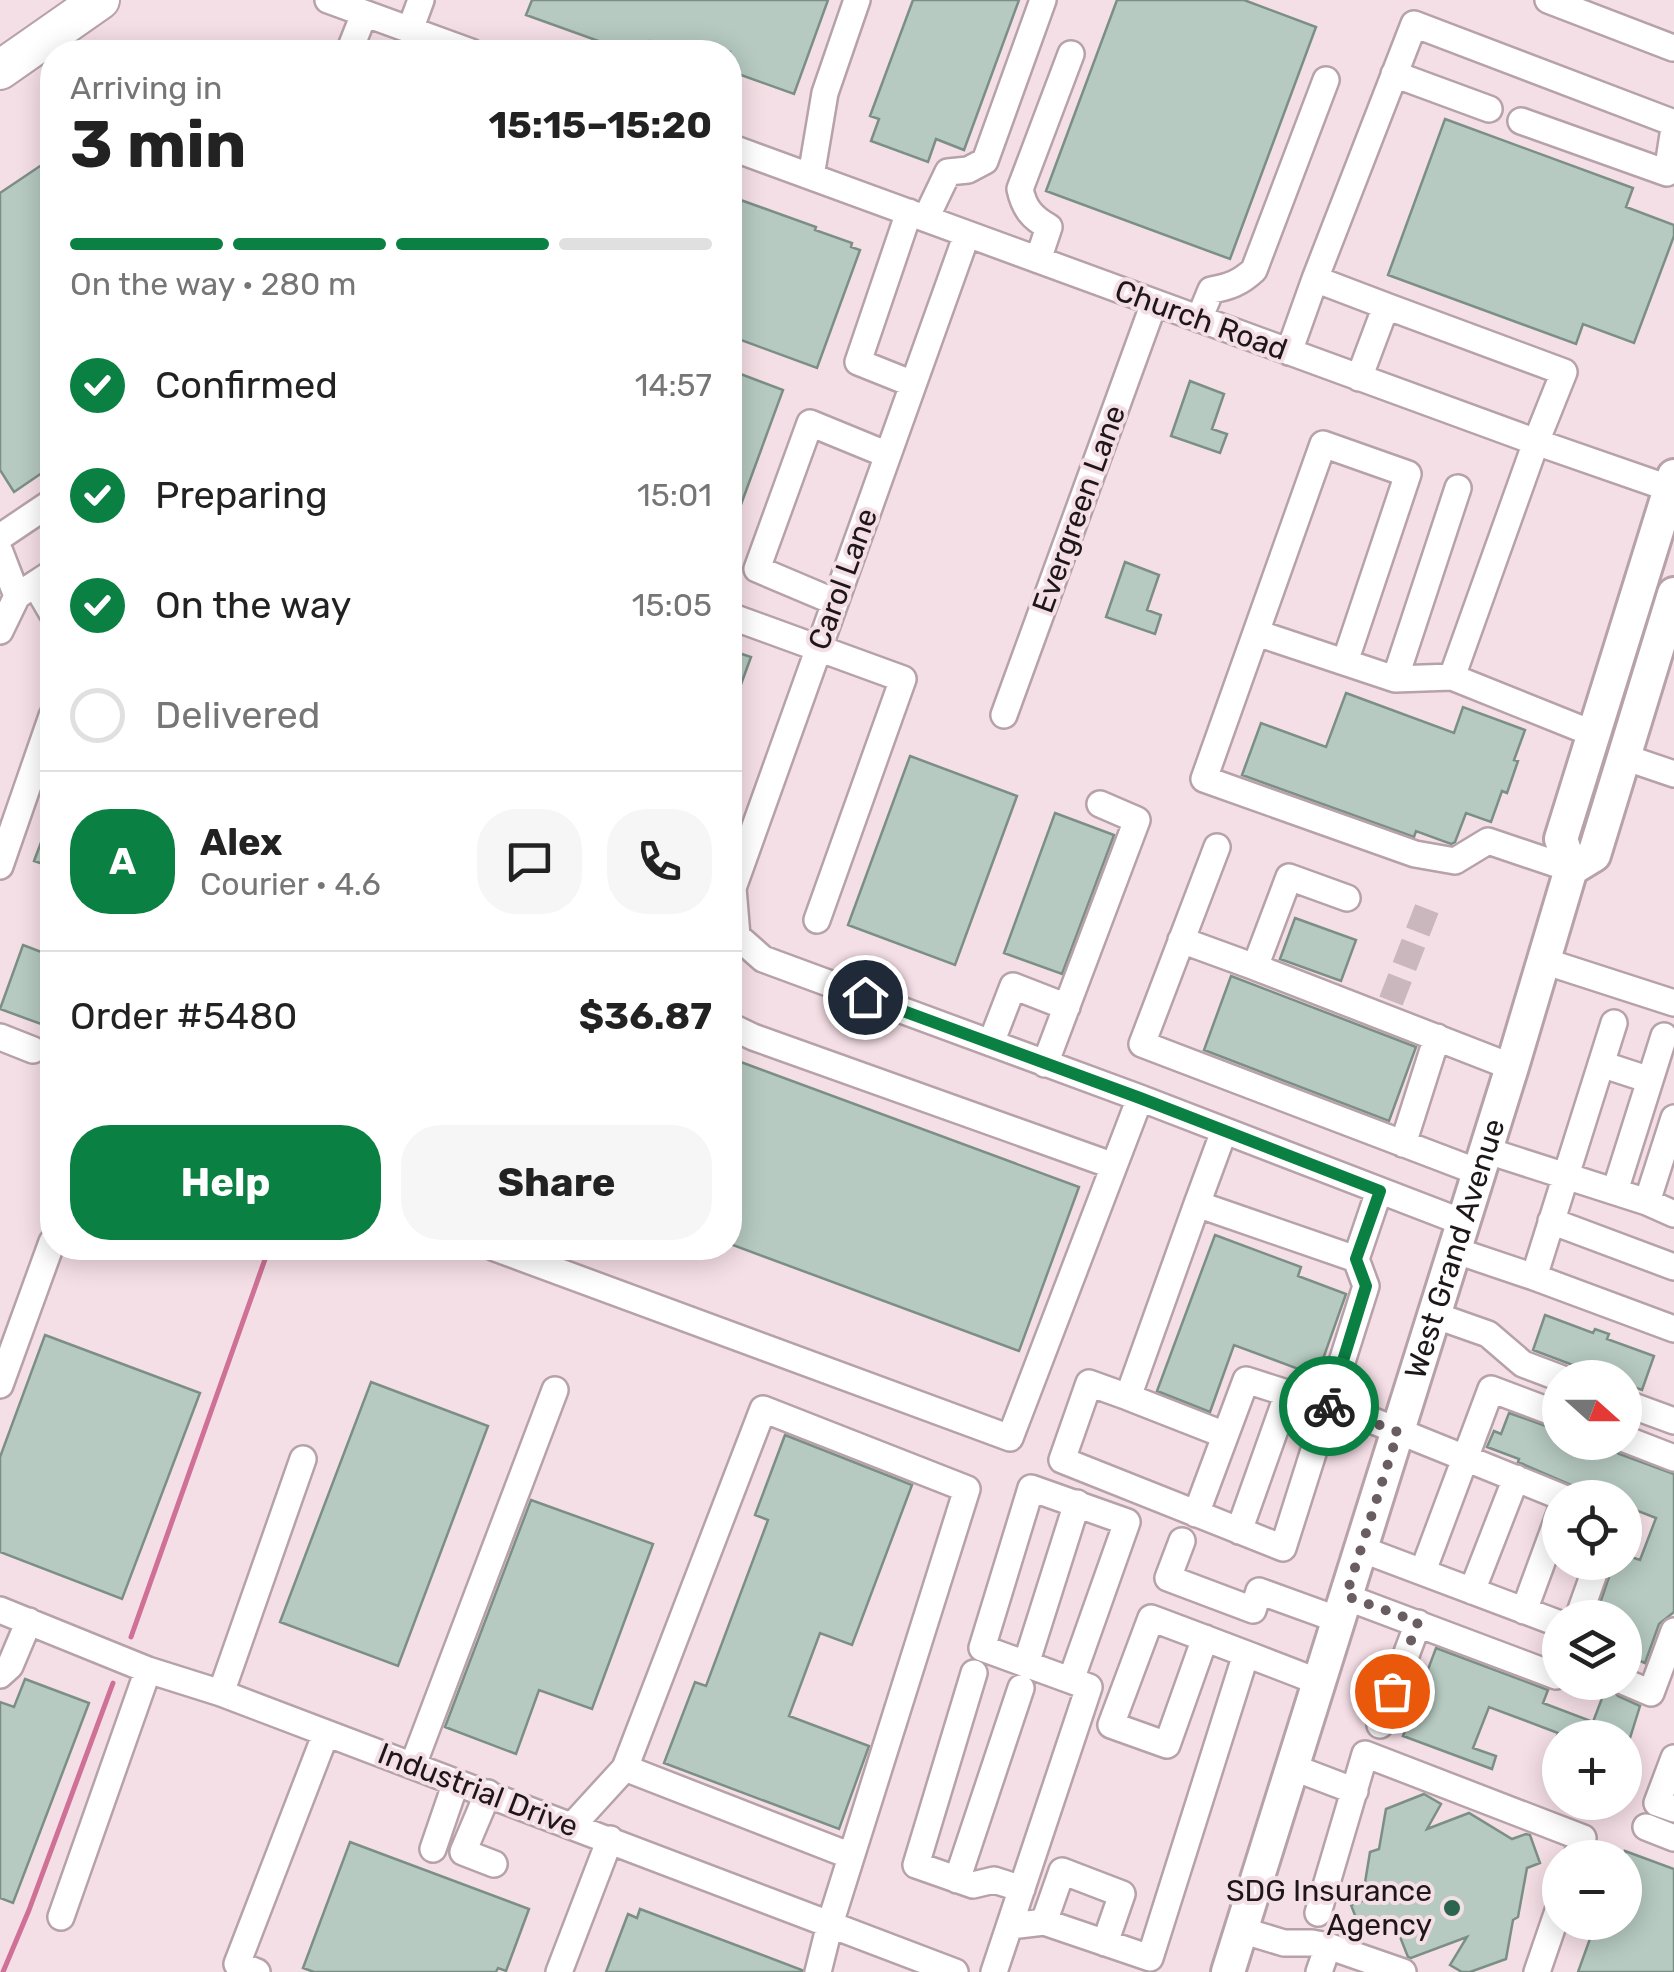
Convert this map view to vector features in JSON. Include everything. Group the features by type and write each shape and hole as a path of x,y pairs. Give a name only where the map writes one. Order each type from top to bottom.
{"highway":[{"path":"43,40 100,0"},
{"path":"0,70 40,42"}],"main road":[{"name":"West Grand Avenue","path":"1228,1972 1544,961 1571,869 1561,839 1673,485"},
{"name":"West Grand Avenue","path":"1571,869 1594,855 1674,594"}],"street":[{"path":"328,0 422,40"},
{"path":"421,0 424,40"},
{"path":"811,176 825,93 857,0"},
{"path":"913,384 858,362 918,215 948,172 968,170 985,161 1042,0"},
{"path":"1548,0 1673,48"},
{"path":"354,40 364,14"},
{"path":"1288,352 1414,24 1674,126 1666,174 1520,121"},
{"path":"1038,260 1049,227 1034,219 1023,203 1020,189 1071,54"},
{"path":"1394,74 1489,109"},
{"path":"1199,320 1211,290 1232,286 1254,270 1326,80"},
{"name":"Church Road","path":"742,150 1536,442 1673,485"},
{"name":"Carol Lane","path":"742,858 967,234"},
{"path":"1315,279 1564,372 1452,677"},
{"name":"Evergreen Lane","path":"1004,715 1154,303"},
{"path":"1360,378 1386,306"},
{"path":"836,602 757,569 763,550 810,423 888,455"},
{"path":"1345,662 1408,474 1323,444 1204,780 1415,854 1456,861 1488,841 1571,869"},
{"path":"1396,678 1458,488"},
{"path":"0,536 40,510"},
{"path":"0,552 35,584 0,631"},
{"path":"742,620 903,679 817,920"},
{"path":"1257,633 1396,678 1452,677 1594,734"},
{"path":"0,866 40,751"},
{"path":"1624,757 1674,774"},
{"path":"1045,1064 1137,820 1100,804"},
{"path":"1217,847 1142,1044 1403,1144 1566,1176 1674,1214"},
{"path":"1255,967 1289,876 1348,898"},
{"path":"1181,940 1388,1009 1438,1037 1512,1067"},
{"path":"742,942 763,959 1380,1191 1534,1277 1673,1326"},
{"path":"1544,961 1674,1003"},
{"path":"992,1044 1013,986 1067,1007"},
{"path":"1534,1277 1614,1023"},
{"path":"742,1032 1114,1166"},
{"path":"1615,1191 1664,1036"},
{"path":"0,1037 33,1050"},
{"path":"1403,1144 1438,1037"},
{"path":"1601,1064 1650,1080"},
{"path":"528,1260 1010,1438 1140,1098"},
{"path":"1647,1202 1674,1118"},
{"path":"1128,1397 1224,1130"},
{"path":"1225,1436 1088,1384 1062,1460 1283,1548 1366,1286 1356,1259 1380,1191"},
{"path":"1198,1204 1356,1259"},
{"path":"1551,1222 1674,1267"},
{"path":"0,1384 45,1260"},
{"path":"1434,1315 1488,1334 1523,1364 1542,1371"},
{"path":"1196,1514 1246,1380 1328,1406 1542,1489"},
{"path":"1423,1572 1490,1389 1542,1408"},
{"path":"413,1766 555,1390"},
{"path":"1239,1530 1288,1393"},
{"path":"1642,1408 1673,1417"},
{"path":"572,1826 625,1768 762,1409 967,1489 818,1972"},
{"path":"1642,1446 1674,1458"},
{"path":"221,1693 304,1459"},
{"path":"1472,1590 1516,1478"},
{"path":"994,1972 1089,1687 1071,1680 1023,1676 982,1648 1031,1488 1127,1522 1071,1680"},
{"path":"957,1880 1077,1503"},
{"path":"1182,1541 1168,1578 1253,1610 1260,1591 1418,1622 1542,1671"},
{"path":"1360,1549 1542,1617"},
{"path":"1524,1610 1542,1561"},
{"name":"Industrial Drive","path":"0,1610 148,1670 221,1693 830,1924 918,1965 955,1972"},
{"path":"1204,1638 1167,1745 1111,1725 1151,1618 1204,1638 1246,1654 1319,1682"},
{"path":"0,1675 10,1666 29,1621"},
{"path":"1380,1725 1418,1622"},
{"path":"1642,1689 1652,1693 1674,1632"},
{"path":"1010,1926 1044,1922 1150,1958 1246,1654"},
{"path":"61,1916 148,1670"},
{"path":"974,1672 916,1865 973,1885 994,1880 1022,1890"},
{"path":"256,1972 238,1964 326,1733"},
{"path":"1318,1914 1365,1754 1582,1840"},
{"path":"1674,1758 1658,1803 1674,1809"},
{"path":"625,1768 851,1856"},
{"path":"1292,1768 1354,1791"},
{"path":"433,1849 456,1782"},
{"path":"488,1793 464,1852 494,1864"},
{"path":"1646,1827 1674,1838"},
{"path":"559,1972 610,1839"},
{"path":"1044,1922 1062,1871 1122,1894 1105,1943"},
{"path":"1241,1930 1284,1943 1328,1946 1403,1972"},
{"path":"1537,1972 1548,1940"},
{"path":"1319,1972 1328,1946"}],"building":[{"path":"532,0 828,0 794,94 742,75 742,40 596,40 526,15"},
{"path":"913,0 1019,0 964,150 936,139 928,162 871,141 879,119 870,116"},
{"path":"1117,0 1244,0 1316,27 1230,259 1046,191"},
{"path":"1445,119 1633,188 1626,207 1674,225 1674,236 1634,343 1583,324 1576,344 1388,275"},
{"path":"40,166 40,474 14,492 0,470 0,193"},
{"path":"742,201 816,227 815,230 852,243 851,247 860,250 817,368 742,340"},
{"path":"742,375 783,390 742,502"},
{"path":"1190,381 1224,394 1212,429 1227,434 1220,453 1171,436"},
{"path":"1125,562 1159,575 1147,610 1161,615 1155,634 1106,617"},
{"path":"742,654 751,657 742,682"},
{"path":"1346,693 1454,733 1463,707 1525,730 1507,793 1502,791 1491,822 1466,813 1451,844 1416,831 1414,837 1242,775 1261,723 1326,747"},
{"path":"910,756 1017,796 955,965 848,925"},
{"path":"1055,813 1114,835 1062,974 1004,953"},
{"path":"1295,918 1356,940 1341,981 1280,959"},
{"path":"23,945 40,951 40,1024 0,1009"},
{"path":"1231,976 1416,1047 1389,1121 1204,1050"},
{"path":"742,1062 1079,1187 1019,1351 742,1248"},
{"path":"1215,1235 1301,1267 1298,1276 1346,1294 1317,1376 1234,1345 1210,1412 1157,1391"},
{"path":"1545,1315 1593,1333 1595,1329 1609,1334 1607,1339 1654,1356 1642,1390 1642,1360 1559,1360 1533,1350"},
{"path":"45,1335 200,1393 122,1599 0,1552 0,1457"},
{"path":"371,1382 488,1426 398,1666 280,1622"},
{"path":"1509,1413 1542,1425 1542,1460 1636,1460 1674,1474 1674,1612 1659,1624 1645,1663 1642,1600 1601,1600 1608,1580 1642,1580 1642,1555 1656,1518 1642,1513 1642,1480 1560,1480 1487,1447 1494,1431 1501,1434"},
{"path":"785,1435 912,1485 852,1645 820,1633 789,1716 869,1746 839,1829 664,1763 695,1682 706,1686 768,1520 755,1515"},
{"path":"531,1500 653,1544 592,1709 539,1690 516,1754 445,1727"},
{"path":"1436,1648 1542,1688 1543,1703 1588,1720 1542,1720 1542,1727 1489,1707 1473,1748 1496,1756 1492,1769 1403,1736"},
{"path":"25,1679 89,1703 13,1903 0,1898 0,1702 14,1707"},
{"path":"1601,1700 1627,1700 1640,1706 1636,1720 1594,1720"},
{"path":"1424,1794 1441,1804 1427,1829 1469,1813 1512,1839 1530,1835 1540,1863 1527,1868 1506,1959 1462,1972 1450,1965 1467,1937 1411,1958 1395,1924 1363,1936 1351,1905 1362,1901 1370,1852 1379,1849 1386,1809"},
{"path":"350,1842 529,1909 506,1971 498,1968 496,1972 314,1972 303,1968"},
{"path":"1642,1857 1674,1869 1674,1972 1578,1972 1590,1940 1642,1940"},
{"path":"640,1909 802,1972 606,1972 628,1914 637,1918"}],"waterway":[{"path":"131,1637 265,1260"},
{"path":"3,1972 113,1683"}],"tunnel":[{"path":"1391,1001 1431,898"}],"way so far":[{"path":"1329,1406 1398,1432 1346,1596 1418,1622 1392,1691"}],"place":[{"name":"SDG Insurance Agency","path":"1452,1908"}],"route":[{"path":"865,997 1380,1191 1356,1259 1366,1286 1329,1406"}]}
